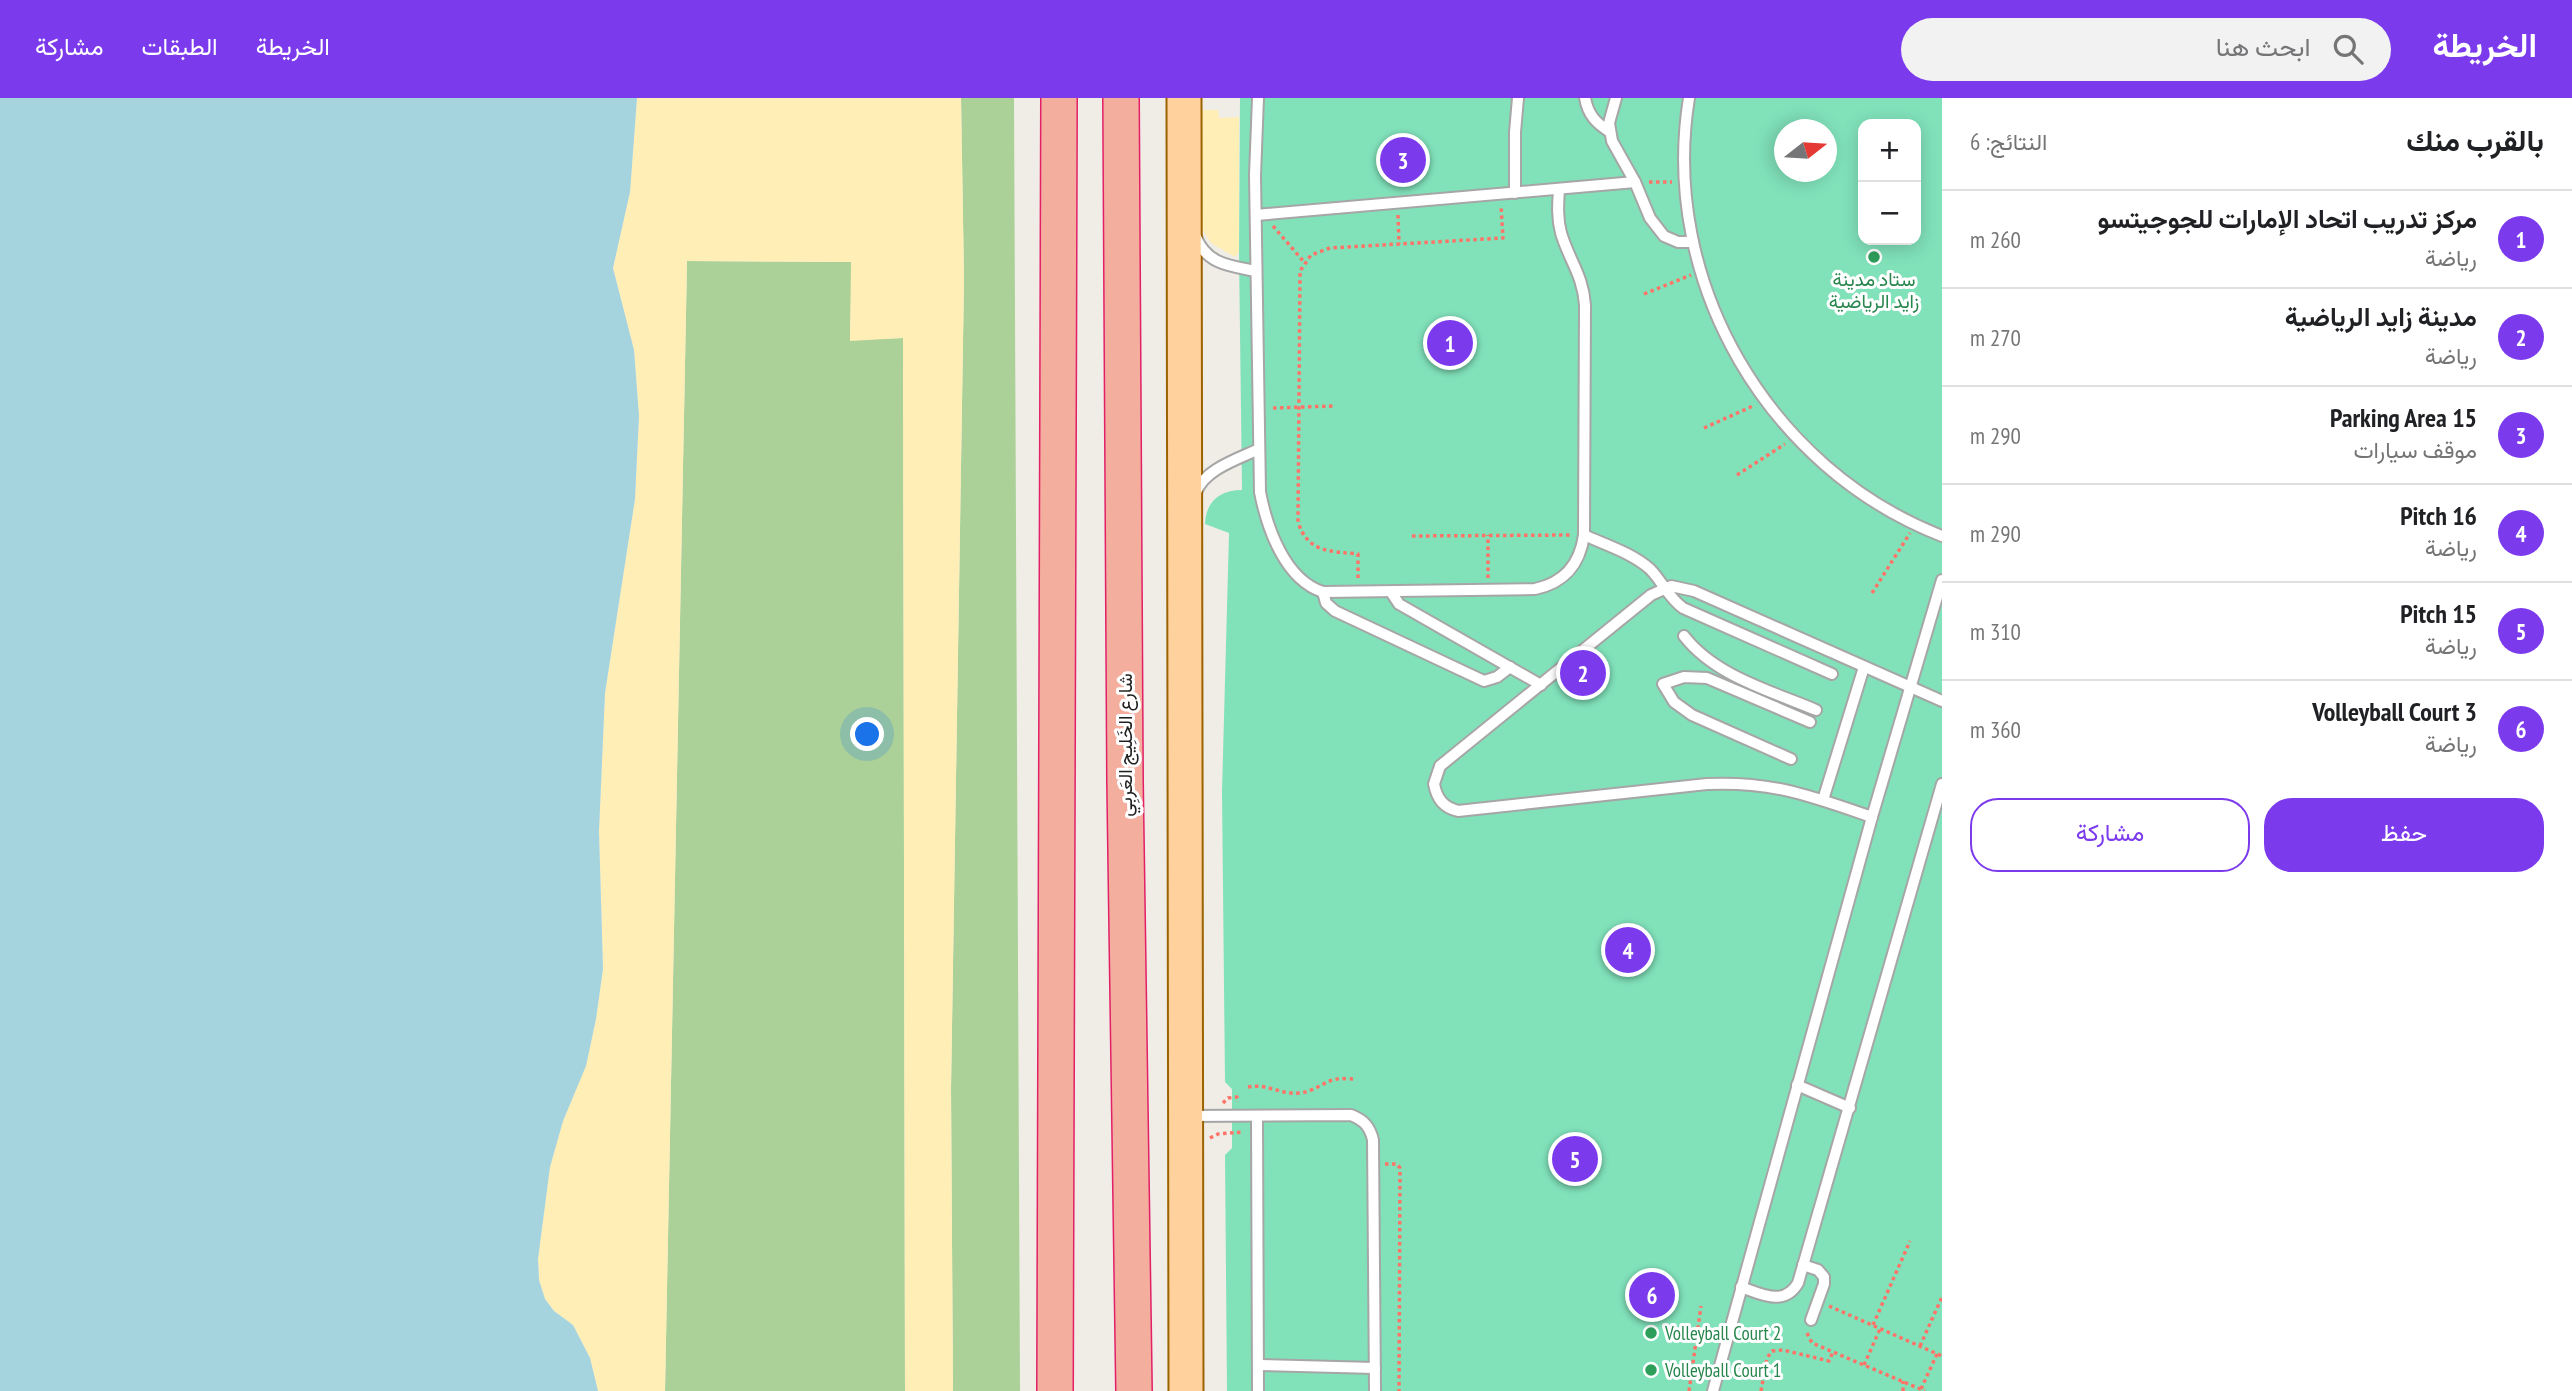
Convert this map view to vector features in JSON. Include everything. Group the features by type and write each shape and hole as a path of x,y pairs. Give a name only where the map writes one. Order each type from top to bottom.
{"highway":[{"path":"1055,1391 1059,98"},
{"name":"شارع الخَلِيج العَربِي","path":"1121,98 1125,831 1134,1391"},
{"path":"1122,198 1136,146 1144,98"}],"main road":[{"path":"1184,98 1186,1391"}],"lane":[{"path":"1258,98 1256,271 1260,492 1273,534 1294,573 1311,589 1323,592 1535,589 1556,582 1573,567 1579,557 1584,535 1584,294 1579,273 1560,230 1559,189"},
{"path":"1515,192 1518,98"},
{"path":"1585,98 1592,118 1610,132"},
{"path":"1616,98 1610,114 1610,132 1650,218 1658,231 1678,242 1693,242"},
{"path":"1689,98 1685,134 1685,182 1693,242 1700,271 1723,332 1742,367 1764,400 1795,437 1856,491 1916,525 1942,536"},
{"path":"1183,158 1192,193 1196,238 1203,252 1216,262 1256,271"},
{"path":"1256,215 1635,182"},
{"path":"1184,582 1192,573 1195,561 1194,503 1199,484 1208,475 1259,449"},
{"path":"1584,535 1639,561 1683,608 1832,674"},
{"path":"1713,1391 1872,817 1942,580"},
{"path":"1872,817 1792,790 1740,782 1707,783 1458,811 1441,802 1434,784 1440,766 1663,588 1687,588 1942,701"},
{"path":"1323,592 1326,603 1335,611 1483,681 1497,677 1510,667"},
{"path":"1391,592 1399,604 1541,685"},
{"path":"1684,636 1701,655 1722,669 1816,710"},
{"path":"1823,800 1864,667"},
{"path":"1791,759 1692,715 1674,702 1663,684 1684,677 1707,678 1810,722"},
{"path":"1741,1287 1771,1297 1784,1297 1794,1289 1850,1108 1942,784"},
{"path":"1797,1085 1850,1108"},
{"path":"1185,1116 1344,1115 1358,1118 1371,1133 1375,1391"},
{"path":"1257,1116 1258,1391"},
{"path":"1803,1265 1818,1270 1825,1277 1811,1320"},
{"path":"1258,1366 1375,1368"}],"path":[{"path":"1635,182 1685,182"},
{"path":"1358,592 1358,554 1317,548 1301,532 1298,522 1298,281 1305,262 1320,250 1329,248 1503,238 1500,194"},
{"path":"1397,203 1399,244"},
{"path":"1272,213 1273,226 1305,262"},
{"path":"1644,294 1700,271"},
{"path":"1704,428 1764,400"},
{"path":"1258,408 1334,406"},
{"path":"1737,475 1795,437"},
{"path":"1872,593 1916,525"},
{"path":"1488,535 1488,590"},
{"path":"1412,536 1584,535"},
{"path":"1248,1087 1261,1086 1286,1093 1302,1093 1317,1089 1334,1079 1354,1079"},
{"path":"1373,1164 1397,1164 1400,1167 1399,1391"},
{"path":"1872,1325 1910,1241"},
{"path":"1920,1347 1942,1297"},
{"path":"1811,1320 1807,1332 1812,1343 1923,1390 1939,1355 1818,1301"},
{"path":"1689,1391 1701,1306"},
{"path":"1864,1365 1880,1329"},
{"path":"1761,1391 1767,1358 1772,1351 1783,1350 1829,1361 1833,1352"},
{"path":"1903,1381 1903,1391"}],"green space":[{"path":"961,98 1014,98 1020,1391 953,1391 951,1089 964,279"},
{"path":"1240,98 1942,98 1942,1391 1227,1391 1225,1155 1232,1148 1232,1089 1225,1082 1222,792 1229,533 1205,524 1208,509 1216,498 1227,492 1242,490"},
{"path":"687,261 852,262 850,340 903,338 905,1391 665,1391"}],"sand":[{"path":"637,98 961,98 964,279 951,1089 953,1391 905,1391 903,338 850,341 851,262 687,261 665,1391 598,1391 590,1358 573,1325 554,1311 545,1299 539,1280 538,1259 550,1167 563,1121 586,1065 603,969 599,831 605,693 635,499 639,416 634,350 613,268 630,192"},
{"path":"1202,110 1218,110 1219,118 1239,117 1239,252 1235,257 1211,243 1202,229"}],"water":[{"path":"0,98 637,98 630,192 613,268 634,350 639,416 635,499 605,693 599,831 603,969 586,1066 563,1121 550,1167 538,1259 539,1280 545,1299 554,1311 573,1325 590,1358 598,1391 0,1391"}],"place":[{"name":"Parking Area 15","path":"1403,160"},
{"name":"ستاد مدينة زايد الرياضية","path":"1874,257"},
{"name":"مركز تدريب اتحاد الإمارات للجوجيتسو","path":"1450,343"},
{"name":"مدينة زايد الرياضية","path":"1583,673"},
{"name":"Pitch 16","path":"1628,950"},
{"name":"Pitch 15","path":"1575,1159"},
{"name":"Volleyball Court 3","path":"1652,1295"},
{"name":"Volleyball Court 2","path":"1651,1333"},
{"name":"Volleyball Court 1","path":"1651,1370"}]}
